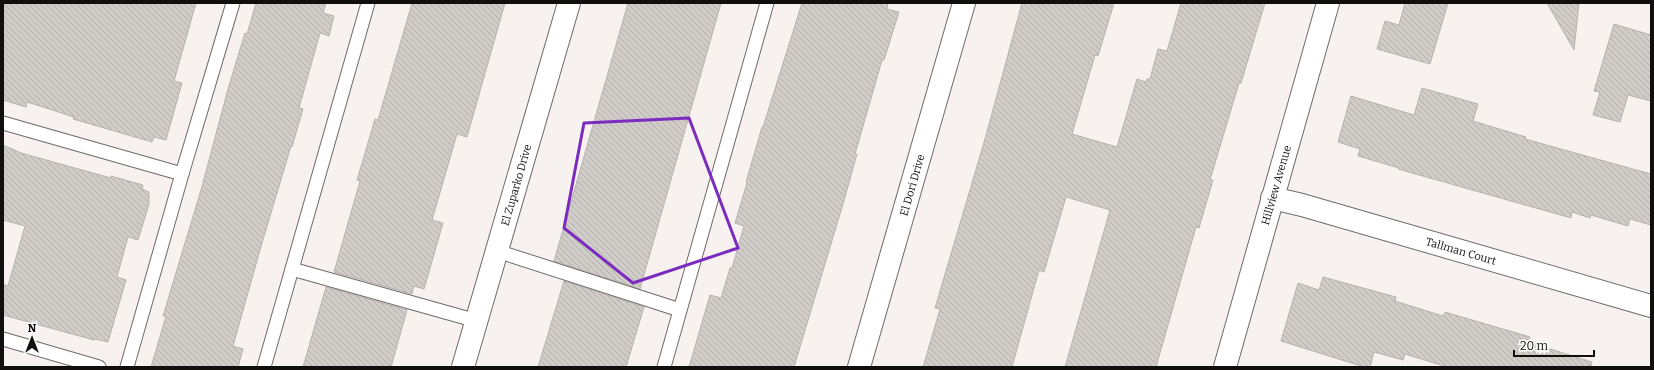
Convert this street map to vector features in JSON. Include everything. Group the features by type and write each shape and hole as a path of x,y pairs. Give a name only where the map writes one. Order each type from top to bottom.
{"street":[{"name":"El Zuparko Drive","path":"463,367 569,3"},
{"name":"El Dori Drive","path":"859,367 964,3"},
{"name":"Hillview Avenue","path":"1225,367 1328,3"},
{"name":"Tallman Court","path":"1272,198 1302,205 1651,306"}],"lane":[{"path":"127,367 232,3"},
{"path":"264,367 368,3"},
{"path":"664,367 767,3"},
{"path":"3,123 182,174"},
{"path":"497,250 680,310"},
{"path":"292,269 477,320"},
{"path":"3,339 99,367"}],"highlighted area":[{"path":"689,118 738,248 633,283 564,228 584,123"}],"building":[{"path":"3,3 196,3 174,81 182,83 166,140 154,137 152,142 73,119 74,117 27,102 26,107 3,100"},
{"path":"256,3 326,3 323,13 334,16 329,36 320,33 299,108 303,109 262,243 233,346 243,349 238,367 151,367 166,316 163,316 201,190 228,89"},
{"path":"412,3 505,3 467,137 457,134 432,220 443,223 424,289 414,286 412,294 334,272 360,181 357,180 375,119 378,120"},
{"path":"628,3 721,3 640,289 554,261"},
{"path":"802,3 888,3 887,9 899,12 884,60 882,60 855,154 857,154 843,204 794,367 689,367 710,295 721,298 730,268 732,268 744,226 735,223 762,127"},
{"path":"1022,3 1114,3 1098,56 1095,55 1072,134 1117,147 1137,79 1146,82 1147,79 1150,79 1158,49 1167,51 1181,3 1265,3 1241,83 1239,83 1210,180 1213,180 1199,228 1196,227 1156,367 1065,367 1110,210 1066,197 1044,272 1039,270 1012,367 923,367 940,309 935,308 985,139"},
{"path":"1405,3 1448,3 1430,64 1377,49 1385,21 1399,25"},
{"path":"1547,3 1579,3 1574,50"},
{"path":"1614,24 1651,35 1651,101 1628,95 1620,122 1593,115 1600,92 1594,91"},
{"path":"1422,88 1478,104 1473,121 1526,137 1525,139 1651,174 1651,225 1630,219 1628,226 1591,215 1590,218 1572,212 1571,218 1398,169 1399,168 1358,156 1360,149 1338,142 1351,96 1414,115"},
{"path":"3,145 21,153 111,178 111,176 143,185 142,189 149,192 149,204 138,240 128,237 117,277 126,280 108,342 94,340 3,315 3,284 8,286 25,226 3,220"},
{"path":"1323,277 1396,297 1395,301 1443,316 1445,312 1530,337 1528,342 1592,362 1591,367 1447,367 1405,354 1403,360 1374,352 1370,367 1364,367 1281,341 1298,283 1319,290"},
{"path":"564,281 644,307 626,367 538,367"},
{"path":"326,287 407,310 391,367 303,367"}]}
